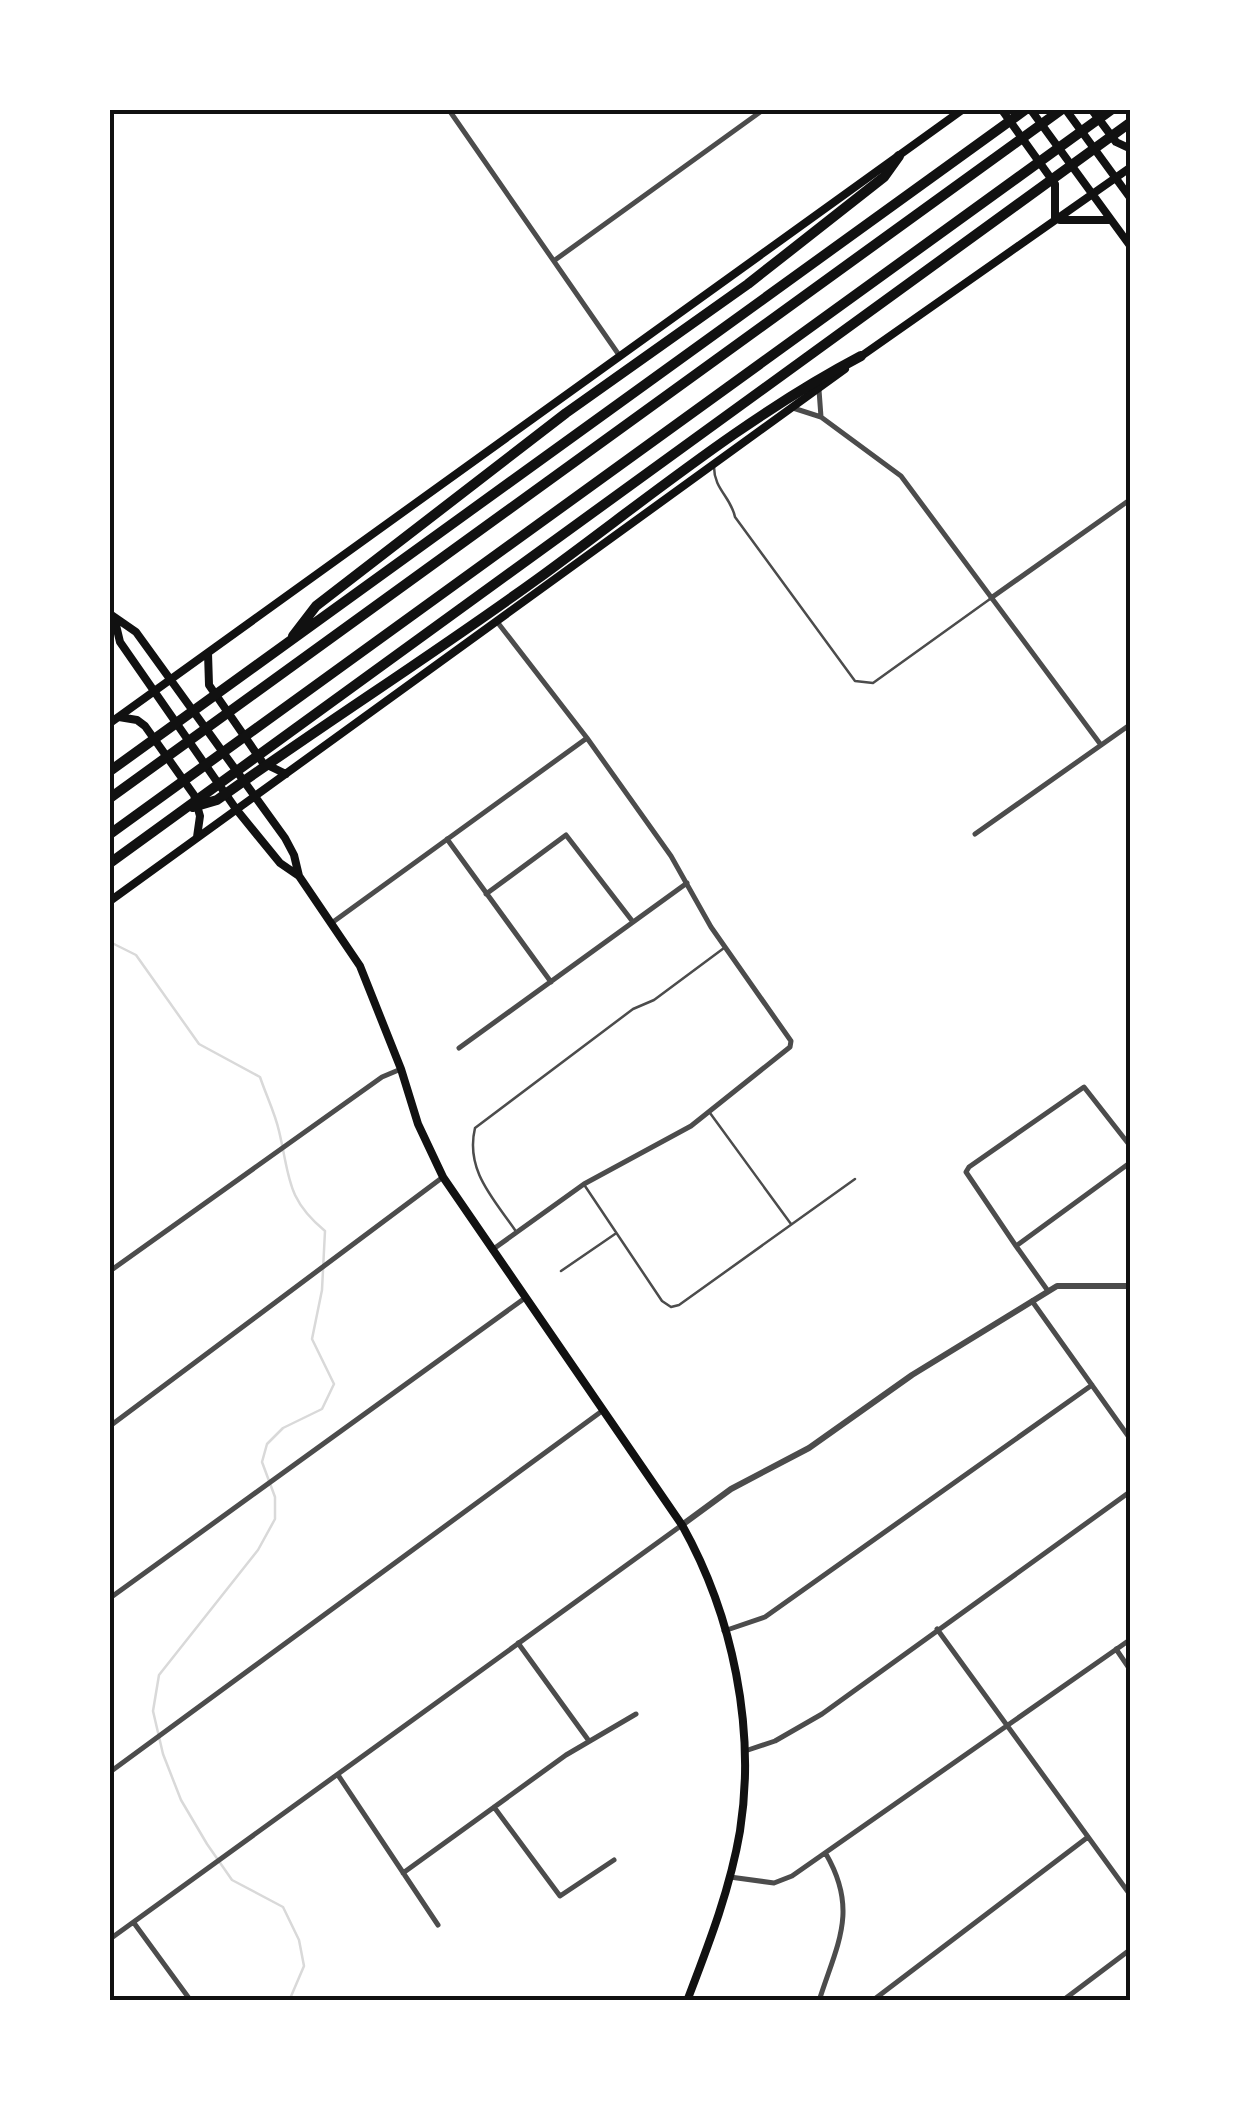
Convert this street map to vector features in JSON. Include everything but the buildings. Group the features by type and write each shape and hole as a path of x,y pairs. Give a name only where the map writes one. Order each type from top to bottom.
{"highway":[{"path":"110,770 1028,110"},
{"path":"110,798 1064,110"},
{"path":"110,834 1110,110"},
{"path":"276,750 1129,123"},
{"path":"286,645 316,606 566,414 748,284 884,177 899,156"},
{"path":"110,863 183,811 534,582 724,442 825,375 861,356"}],"main road":[{"path":"114,720 962,110"},
{"path":"1002,110 1054,184 1055,220"},
{"path":"1028,110 1131,246"},
{"path":"1064,110 1131,199"},
{"path":"1092,110 1116,142 1131,148"},
{"path":"110,901 861,356 1131,167"},
{"path":"1055,220 1111,220"},
{"path":"113,617 136,632 172,678 294,854 299,876"},
{"path":"113,617 120,642 236,809 280,863 299,876 333,922 365,977 418,1124 442,1177 682,1525 708,1578 737,1682 746,1751 743,1805 730,1877 687,2001"},
{"path":"208,653 209,686 263,763 286,774"},
{"path":"114,720 137,720 144,726 194,795 200,816 198,837"}],"street":[{"path":"450,110 620,358"},
{"path":"555,260 763,110"},
{"path":"818,390 822,416"},
{"path":"793,408 822,416 902,476 1101,745"},
{"path":"991,598 1131,499"},
{"path":"492,1250 584,1184 710,1113 763,1072 791,1042 725,947 672,856 498,622"},
{"path":"975,834 1131,724"},
{"path":"333,922 587,738"},
{"path":"486,894 566,835 633,922"},
{"path":"447,840 550,982"},
{"path":"459,1048 687,883"},
{"path":"110,1271 287,1143 382,1077 400,1069"},
{"path":"1048,1291 966,1176 969,1167 1084,1087 1131,1147"},
{"path":"1016,1246 1131,1162"},
{"path":"110,1426 442,1177"},
{"path":"110,1939 731,1489 809,1448 912,1375 1048,1291 1065,1284 1131,1286"},
{"path":"110,1598 526,1297"},
{"path":"1032,1301 1131,1440"},
{"path":"724,1631 766,1617 1092,1386"},
{"path":"110,1772 604,1409"},
{"path":"746,1751 776,1741 822,1714 1131,1491"},
{"path":"938,1629 1131,1896"},
{"path":"730,1877 774,1883 792,1876 1131,1638"},
{"path":"518,1643 590,1741"},
{"path":"1116,1650 1131,1671"},
{"path":"403,1873 494,1806 636,1714"},
{"path":"338,1775 438,1925"},
{"path":"494,1806 560,1896 614,1860"},
{"path":"872,2001 1088,1837"},
{"path":"819,2001 846,1902 839,1876 826,1854"},
{"path":"134,1922 191,2001"},
{"path":"1062,2001 1131,1948"}],"lane":[{"path":"714,465 714,482 736,517 855,680 873,684 991,598"},
{"path":"516,1232 475,1172 475,1128 725,947"},
{"path":"710,1113 792,1225"},
{"path":"584,1184 662,1301 670,1307 680,1306 856,1179"},
{"path":"561,1271 616,1233"}],"waterway":[{"path":"110,942 136,955 199,1044 260,1077 296,1197 325,1231 322,1290 312,1339 334,1384 322,1409 283,1428 267,1444 262,1462 275,1497 275,1519 258,1550 159,1675 153,1711 163,1754 181,1800 207,1844 232,1880 283,1907 299,1940 304,1966 289,2001"}]}
